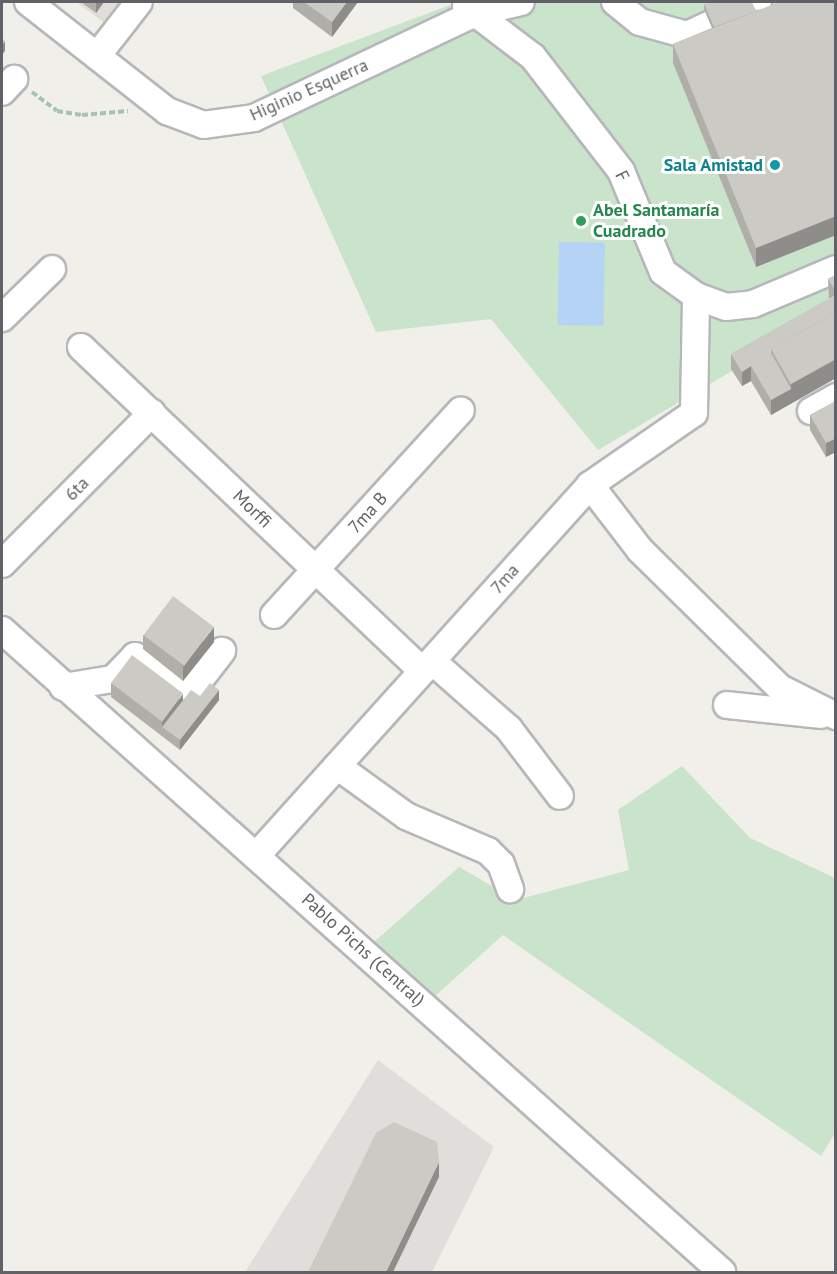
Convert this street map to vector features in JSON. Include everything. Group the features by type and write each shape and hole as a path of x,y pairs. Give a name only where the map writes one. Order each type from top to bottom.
{"street":[{"name":"Higinio Esquerra","path":"28,2 167,111 203,125 254,118 468,7 521,2"},
{"path":"97,56 139,2"},
{"path":"615,2 640,22 687,35 758,2"},
{"name":"F","path":"468,7 533,57 621,171 663,272 696,296 726,307 753,304 836,269"},
{"path":"2,318 52,268"},
{"name":"7ma","path":"257,855 590,485 694,413 696,296"},
{"name":"Morffi","path":"81,346 316,570 427,666 509,729 560,796"},
{"path":"811,411 836,397"},
{"name":"7ma B","path":"274,615 461,410"},
{"name":"6ta","path":"2,564 152,413"},
{"path":"590,485 640,550 780,688 836,716"},
{"name":"Pablo Pichs (Central)","path":"2,630 63,687 257,855 722,1272"},
{"path":"63,687 113,679 135,656 188,695 222,651"},
{"path":"727,705 836,716"},
{"path":"337,766 406,816 488,851 501,864 510,889"}],"path":[{"path":"8,86 57,111 82,115 167,111"}],"shaded area":[{"path":"76,2 123,2 106,24"},
{"path":"378,1060 494,1147 432,1272 245,1272"}],"green space":[{"name":"Abel Santamaría Cuadrado","path":"458,2 835,2 835,310 598,450 491,319 376,332 261,76"},
{"path":"682,766 750,838 835,878 835,1133 821,1156 503,935 434,997 374,942 459,867 516,900 629,870 618,810"}],"water":[{"path":"559,242 605,243 604,326 558,325"}],"building":[{"path":"304,2 347,2 332,22"},
{"path":"752,2 756,11 714,27 704,4"},
{"name":"Sala Amistad","path":"779,2 836,2 836,216 756,248 673,44"},
{"path":"836,275 836,292 828,279"},
{"path":"835,295 836,312 771,349 791,389 771,400 751,366 742,372 731,354"},
{"path":"836,312 836,359 791,384 771,349"},
{"path":"836,401 836,438 826,443 810,415"},
{"path":"173,596 214,627 184,666 144,635"},
{"path":"132,655 183,694 162,721 111,683"},
{"path":"210,683 219,690 180,740 162,727 191,690 200,696"},
{"path":"394,1122 437,1142 439,1162 386,1272 308,1272 376,1133"}],"place":[{"name":"Sala Amistad","path":"775,165"},
{"name":"Abel Santamaría Cuadrado","path":"581,221"}]}
